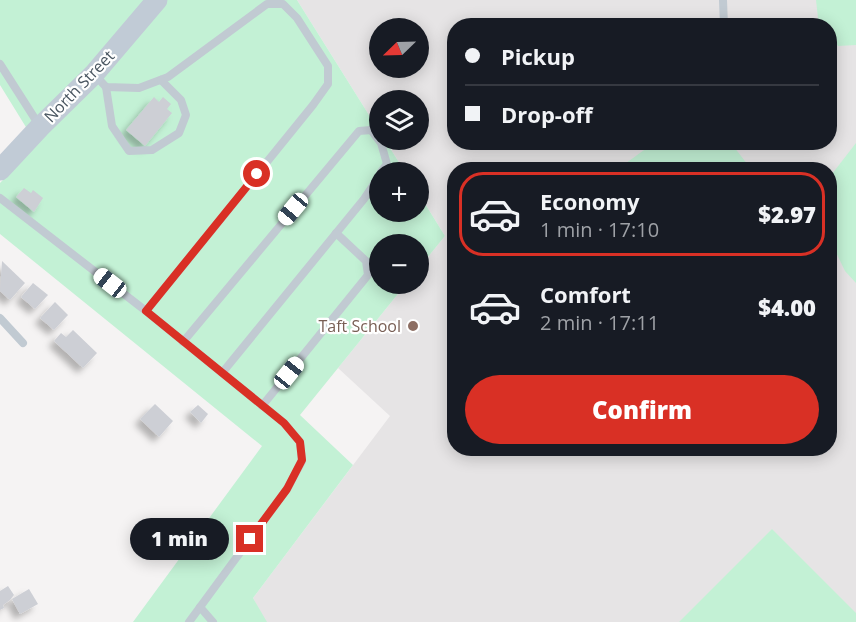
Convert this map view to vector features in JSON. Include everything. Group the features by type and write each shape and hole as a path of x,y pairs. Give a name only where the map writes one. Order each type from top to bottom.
{"street":[{"name":"North Street","path":"0,170 39,127 100,80 157,0"}],"lane":[{"path":"723,0 724,18"},
{"path":"146,311 313,105 328,84 328,66 297,18 282,4 267,4 168,77 139,88 100,80 111,126 129,151 153,150 179,133 186,115 181,100 161,80"},
{"path":"0,64 39,127"},
{"path":"183,342 359,131 371,130 381,143 386,162"},
{"path":"222,373 369,191"},
{"path":"0,198 146,311 284,423 300,442 302,460 287,489 189,622"},
{"path":"262,406 368,275 366,261 336,233"},
{"path":"0,318 23,344"},
{"path":"200,607 213,622"}],"shaded area":[{"name":"Taft School","path":"297,0 856,0 856,622 265,622 253,598 390,416 338,368 398,294 429,294 429,256 445,236 429,210 429,162 399,162 391,150 429,150 429,90 369,90 369,115"}],"green space":[{"path":"0,0 297,0 369,115 369,150 391,150 399,162 369,162 369,222 429,222 429,210 445,236 429,256 429,234 369,234 369,294 398,294 300,415 353,465 253,598 267,622 133,622 262,446 0,234 0,183 37,145 0,85"},
{"path":"816,0 856,0 856,45 838,46 837,18 818,18"},
{"path":"856,143 856,283 845,271 837,254 837,168"},
{"path":"644,150 736,150 746,162 628,162"},
{"path":"772,529 856,613 856,622 679,622"}],"building":[{"path":"154,97 159,102 163,97 171,104 167,109 172,113 145,146 126,130"},
{"path":"24,188 31,193 33,190 43,198 34,212 16,197"},
{"path":"2,261 25,283 10,300 0,291"},
{"path":"33,283 48,295 35,309 21,297"},
{"path":"55,302 68,315 54,330 40,318"},
{"path":"73,330 97,353 83,368 54,341 61,333 66,337"},
{"path":"155,404 173,421 159,437 140,419"},
{"path":"198,405 208,414 201,423 190,412"},
{"path":"8,586 14,595 0,610 0,591"},
{"path":"29,589 38,604 20,614 12,599"}],"place":[{"name":"Taft School","path":"413,326"}],"route":[{"path":"250,539 287,489 302,460 300,442 284,423 146,311 257,174"}]}
